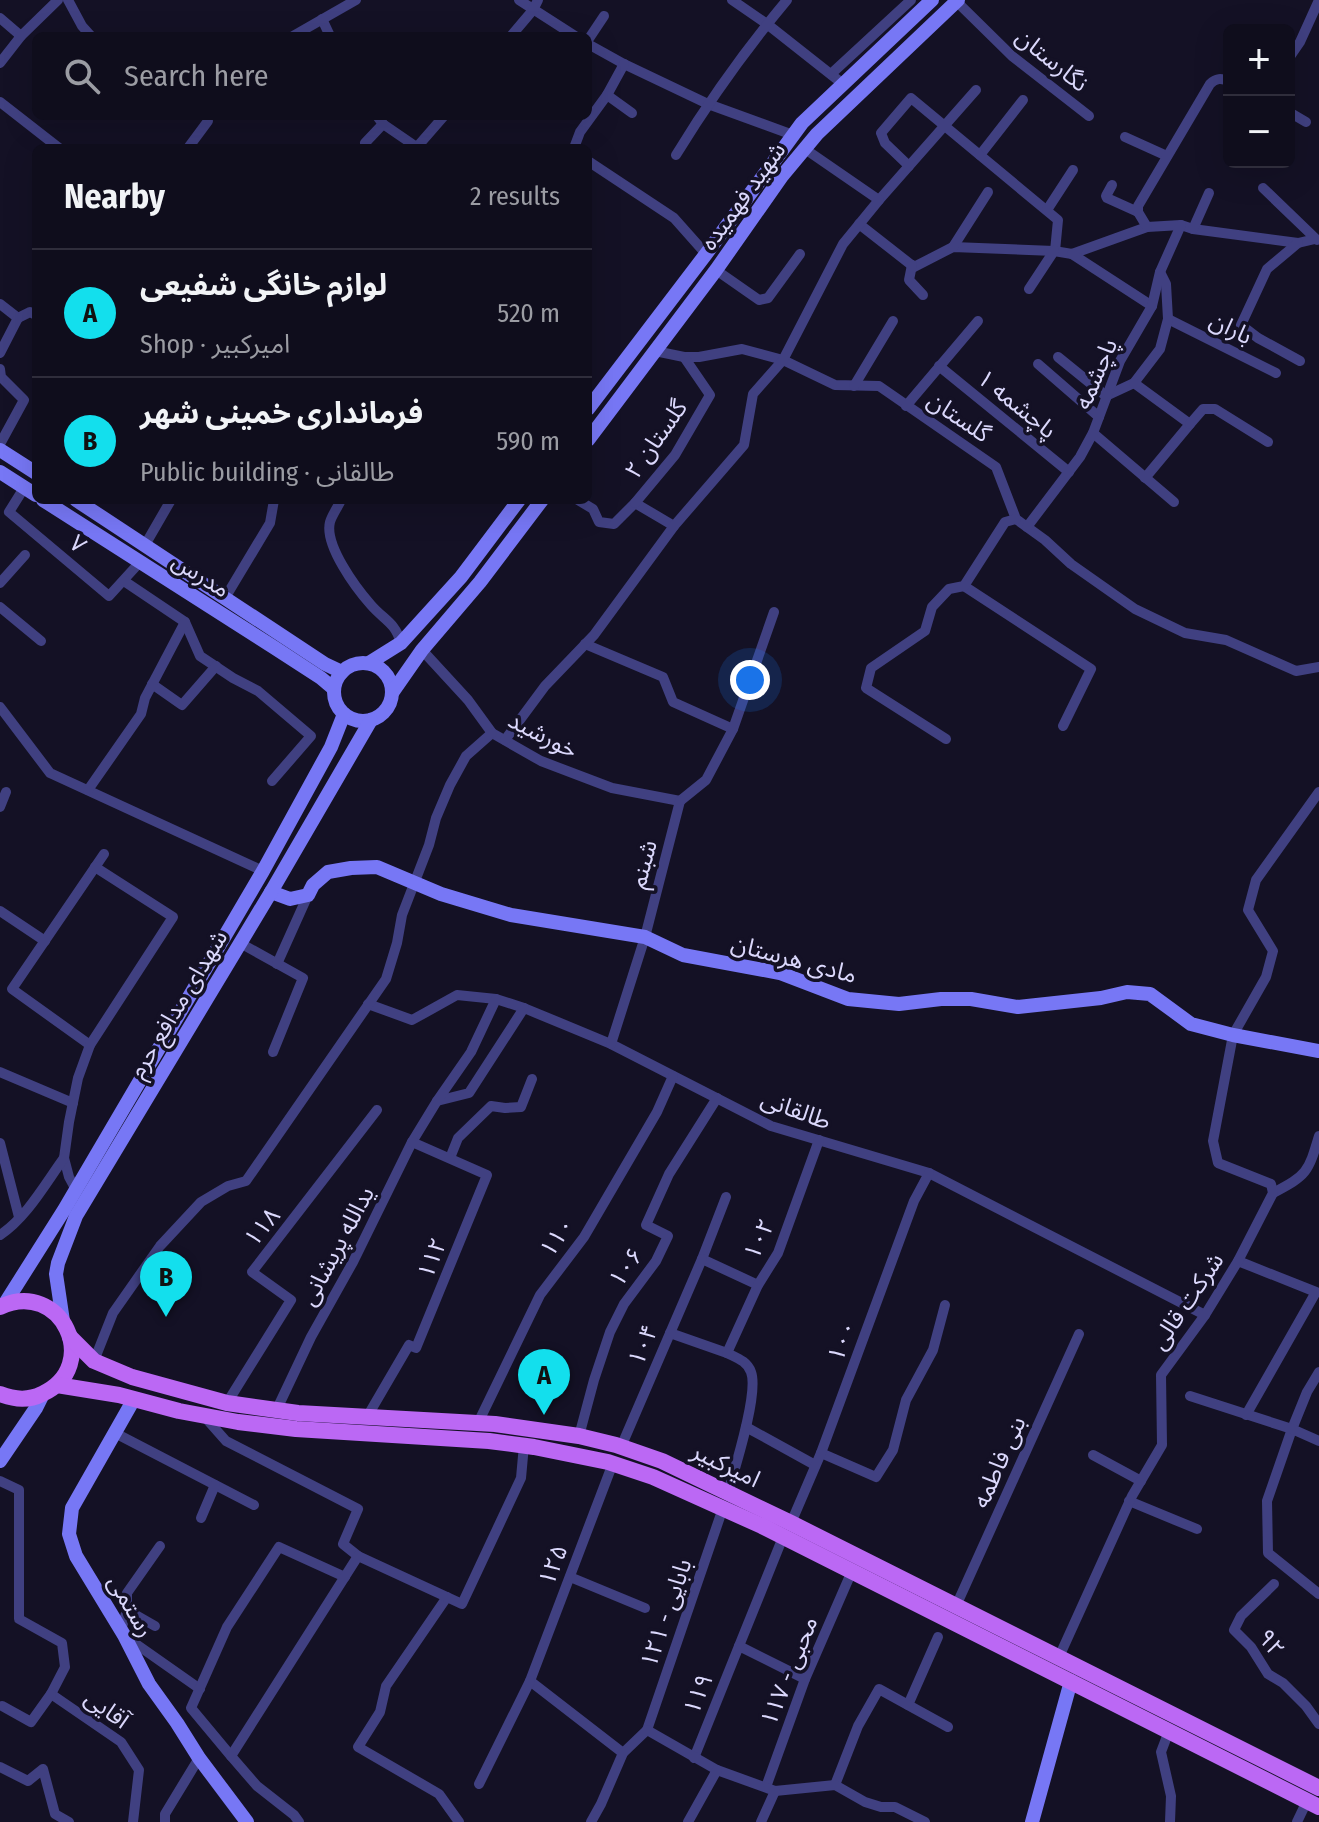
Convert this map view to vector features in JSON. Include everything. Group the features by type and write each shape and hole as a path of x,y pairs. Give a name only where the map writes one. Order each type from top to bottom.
{"main road":[{"name":"شهید فهمیده","path":"592,404 802,123 898,32 914,7 932,0"},
{"name":"شهید فهمیده","path":"592,435 716,270 782,176 854,97 957,1"},
{"path":"914,7 920,24 931,26"},
{"path":"898,32 908,35 911,44"},
{"path":"0,447 32,470"},
{"path":"0,472 30,492"},
{"name":"مدرس","path":"49,504 287,655 334,689"},
{"name":"مدرس","path":"82,504 325,664 342,672"},
{"path":"369,663 401,643 461,577 516,504"},
{"path":"392,693 383,671 369,663 359,663 350,666 336,680 334,698 344,714 352,719 371,720 386,710 392,693 422,650 539,504"},
{"path":"504,520 508,530 519,532"},
{"path":"488,541 501,543 503,552"},
{"name":"شهدای مدافع حرم","path":"66,1329 56,1274 76,1190 263,871 331,747 344,714"},
{"name":"شهدای مدافع حرم","path":"2,1306 70,1213 240,943 371,720"},
{"name":"مادی هرستان","path":"308,895 313,885 328,872 377,867 441,894 511,915 645,937 683,955 780,973 848,999 899,1004 971,999 1018,1007 1127,992 1150,994 1191,1024 1319,1051"},
{"path":"271,892 290,899 308,895"},
{"name":"امیرکبیر","path":"2,1306 18,1302 34,1303 50,1309 94,1361 132,1377 227,1403 570,1453 613,1463 726,1500"},
{"path":"0,1461 36,1408 63,1378 72,1354 66,1329"},
{"name":"امیرکبیر","path":"0,1394 26,1399 50,1390 134,1399 203,1415 296,1429 378,1423 478,1423 579,1436 621,1447 662,1461 726,1500 1059,1657 1285,1780 1313,1804"},
{"name":"رستمی","path":"134,1399 72,1508 69,1534 76,1556 149,1684 247,1822"},
{"name":"امیرکبیر","path":"787,1530 852,1571 1169,1731 1285,1780 1319,1788"},
{"path":"1032,1822 1071,1681"}],"street":[{"path":"0,63 21,36 58,0"},
{"path":"68,0 87,32"},
{"path":"300,32 356,0"},
{"path":"519,0 536,5 570,32"},
{"path":"732,0 843,84"},
{"path":"676,155 708,104 787,0"},
{"path":"1295,49 1319,0"},
{"name":"نگارستان","path":"957,1 1012,56 1089,116"},
{"path":"514,32 536,5"},
{"path":"831,74 914,7"},
{"path":"592,36 604,16"},
{"path":"0,18 21,36"},
{"path":"322,19 328,32"},
{"path":"592,44 624,64 708,104 793,135"},
{"path":"592,116 624,64"},
{"path":"1147,227 1138,206 1210,84 1215,79 1223,78"},
{"path":"505,740 545,686 594,635 674,526 744,445 753,394 783,360 843,244 976,90"},
{"path":"607,95 632,113"},
{"path":"909,166 881,138 881,133 911,98 1059,222 1054,251 1029,289"},
{"path":"980,155 1023,100"},
{"path":"0,102 54,144"},
{"path":"1295,116 1306,122"},
{"path":"191,144 208,120"},
{"path":"366,144 380,120 413,144"},
{"path":"421,144 441,120"},
{"path":"576,144 589,120"},
{"path":"1125,137 1167,156"},
{"path":"805,149 879,200"},
{"path":"592,164 674,218 706,254"},
{"path":"1047,210 1073,170"},
{"path":"1112,185 1107,198 1138,212"},
{"path":"1263,188 1317,240"},
{"path":"859,224 917,266 953,247 988,192"},
{"path":"1193,229 1209,193"},
{"path":"1072,254 1147,227 1181,225 1298,243 1317,240"},
{"name":"پاچشمه","path":"1027,527 1080,457 1093,433 1120,361 1152,306 1160,272 1181,225"},
{"path":"1298,243 1267,269 1241,325 1300,361"},
{"path":"953,247 1072,254 1152,306"},
{"path":"716,270 759,300 764,300 800,254"},
{"path":"912,265 909,280 923,295"},
{"path":"1058,357 1106,396 1134,383 1160,349 1168,319 1166,284 1160,272"},
{"path":"0,304 18,318"},
{"path":"0,353 18,318 32,313"},
{"name":"باران","path":"1168,319 1276,373"},
{"path":"854,386 893,321"},
{"path":"906,406 978,321"},
{"name":"گلستان","path":"655,351 699,357 742,349 783,360 835,385 879,386 996,467 1016,519"},
{"name":"گلستان ۲","path":"635,503 675,455 710,395 684,357"},
{"path":"1038,364 1099,417"},
{"name":"پاچشمه ۱","path":"939,366 1069,472"},
{"path":"0,369 1,377 24,400 0,447"},
{"path":"1134,383 1190,424"},
{"path":"1145,478 1203,409 1215,409 1268,442"},
{"path":"1093,433 1174,502"},
{"name":"۷","path":"30,492 9,512 109,596 124,581"},
{"path":"585,504 593,509 599,522 614,524 635,503 674,526"},
{"path":"145,545 169,504"},
{"path":"225,598 270,523 273,504"},
{"path":"339,504 329,525 335,552 354,584 397,629 401,643"},
{"path":"964,586 1005,522 1016,519 1071,564 1135,609 1185,633 1226,640 1296,671 1319,667"},
{"path":"0,583 25,555"},
{"path":"140,562 124,581 185,622 200,656 258,691 311,736 272,781"},
{"path":"946,739 866,688 871,668 925,631 932,607 949,589 964,586 1091,669 1063,726"},
{"path":"0,607 41,641"},
{"path":"680,801 706,780 733,729 774,612"},
{"path":"88,790 141,714 145,698 185,622"},
{"path":"585,644 663,677 673,702 733,729"},
{"name":"خورشید","path":"422,650 468,700 492,733 541,761 612,788 680,801"},
{"path":"152,684 182,705 216,666"},
{"path":"0,707 50,773 263,871"},
{"path":"94,1361 113,1313 160,1246 201,1202 228,1186 246,1181 386,979 402,915 450,785 466,756 492,733"},
{"path":"0,807 6,792"},
{"path":"1319,792 1256,880 1248,910 1273,951 1266,977 1233,1035 1213,1141 1218,1163 1271,1184 1273,1193 1302,1178 1319,1136"},
{"name":"شبنم","path":"611,1044 645,937 680,801"},
{"path":"90,1045 12,989 104,854"},
{"path":"76,1190 64,1158 78,1078 90,1045 173,917 95,867"},
{"path":"277,964 308,895"},
{"path":"0,911 45,941"},
{"path":"240,943 303,978 273,1052"},
{"name":"طالقانی","path":"368,1004 412,1020 457,995 496,999 524,1008 611,1044 771,1126 929,1173 1205,1315"},
{"name":"یدالله پریشانی","path":"276,1411 412,1142 471,1052 496,999"},
{"path":"437,1101 469,1093 524,1008"},
{"path":"0,1072 73,1103"},
{"name":"۱۱۰","path":"478,1423 540,1295 584,1237 657,1112 673,1076"},
{"path":"450,1158 458,1138 491,1106 521,1107 532,1079"},
{"name":"۱۰۶","path":"579,1436 610,1332 624,1304 656,1261 668,1236 646,1225 669,1174 717,1098"},
{"name":"۱۱۸","path":"227,1403 291,1300 252,1272 377,1110"},
{"name":"۱۰۲","path":"727,1353 758,1285 778,1253 819,1140"},
{"name":"۱۱۲","path":"378,1423 409,1345 416,1348 487,1175 412,1142"},
{"path":"0,1143 19,1217"},
{"path":"0,1235 31,1204 64,1158"},
{"name":"۱۰۰","path":"787,1530 821,1453 914,1201 929,1173"},
{"name":"شرکت قالی","path":"1059,1657 1129,1501 1162,1445 1161,1375 1205,1315 1238,1261 1273,1193"},
{"name":"۱۰۴","path":"621,1447 726,1197"},
{"path":"702,1259 758,1285"},
{"path":"1238,1261 1317,1290 1246,1415"},
{"path":"821,1453 876,1477 893,1450 906,1400 933,1350 945,1305"},
{"path":"670,1333 727,1353 746,1363 753,1376 746,1427 726,1500"},
{"name":"بنی فاطمه","path":"956,1606 1079,1334"},
{"path":"1318,1589 1268,1553 1267,1501 1292,1429 1319,1372"},
{"path":"1190,1396 1292,1429 1319,1441"},
{"path":"203,1415 226,1441 358,1509 343,1544 358,1556 462,1604 521,1478 524,1445"},
{"path":"746,1427 815,1465"},
{"path":"115,1433 254,1505"},
{"path":"1093,1455 1141,1481"},
{"name":"۱۲۵","path":"479,1784 530,1681 613,1463"},
{"name":"آقایی","path":"0,1481 19,1490 19,1619 62,1643 65,1667 51,1694 121,1742 139,1770 133,1822"},
{"path":"201,1518 215,1485"},
{"name":"بابایی - ۱۲۱","path":"647,1730 726,1500"},
{"path":"1129,1501 1197,1529"},
{"name":"۱۱۹","path":"694,1758 787,1530"},
{"path":"160,1546 127,1593 122,1632 200,1689"},
{"path":"299,1822 257,1786 191,1708 227,1627 279,1547 345,1577"},
{"path":"231,1756 358,1556"},
{"name":"محبی - ۱۱۷","path":"761,1822 805,1679 852,1571"},
{"path":"570,1577 645,1608"},
{"name":"۹۲","path":"1274,1584 1241,1616 1234,1630 1251,1647 1268,1674 1283,1683 1319,1724"},
{"path":"447,1597 386,1686 380,1712 358,1747 439,1794 459,1822"},
{"path":"127,1610 155,1626"},
{"path":"908,1705 938,1637"},
{"path":"739,1646 805,1679"},
{"path":"530,1681 623,1753"},
{"path":"835,1785 858,1726 879,1689 948,1727"},
{"path":"2,1706 31,1722 51,1694"},
{"path":"591,1822 623,1753 647,1730 717,1770 770,1789 835,1785 865,1802 895,1807 925,1822"},
{"path":"1169,1731 1161,1752 1171,1796 1170,1822"},
{"path":"165,1822 165,1814 199,1758"},
{"path":"0,1767 28,1781 43,1769 53,1818 69,1822"},
{"path":"688,1822 717,1770"},
{"path":"1297,1822 1313,1804"}],"place":[{"name":"فرمانداری خمینی شهر","path":"166,1317"},
{"name":"لوازم خانگی شفیعی","path":"544,1415"}]}
